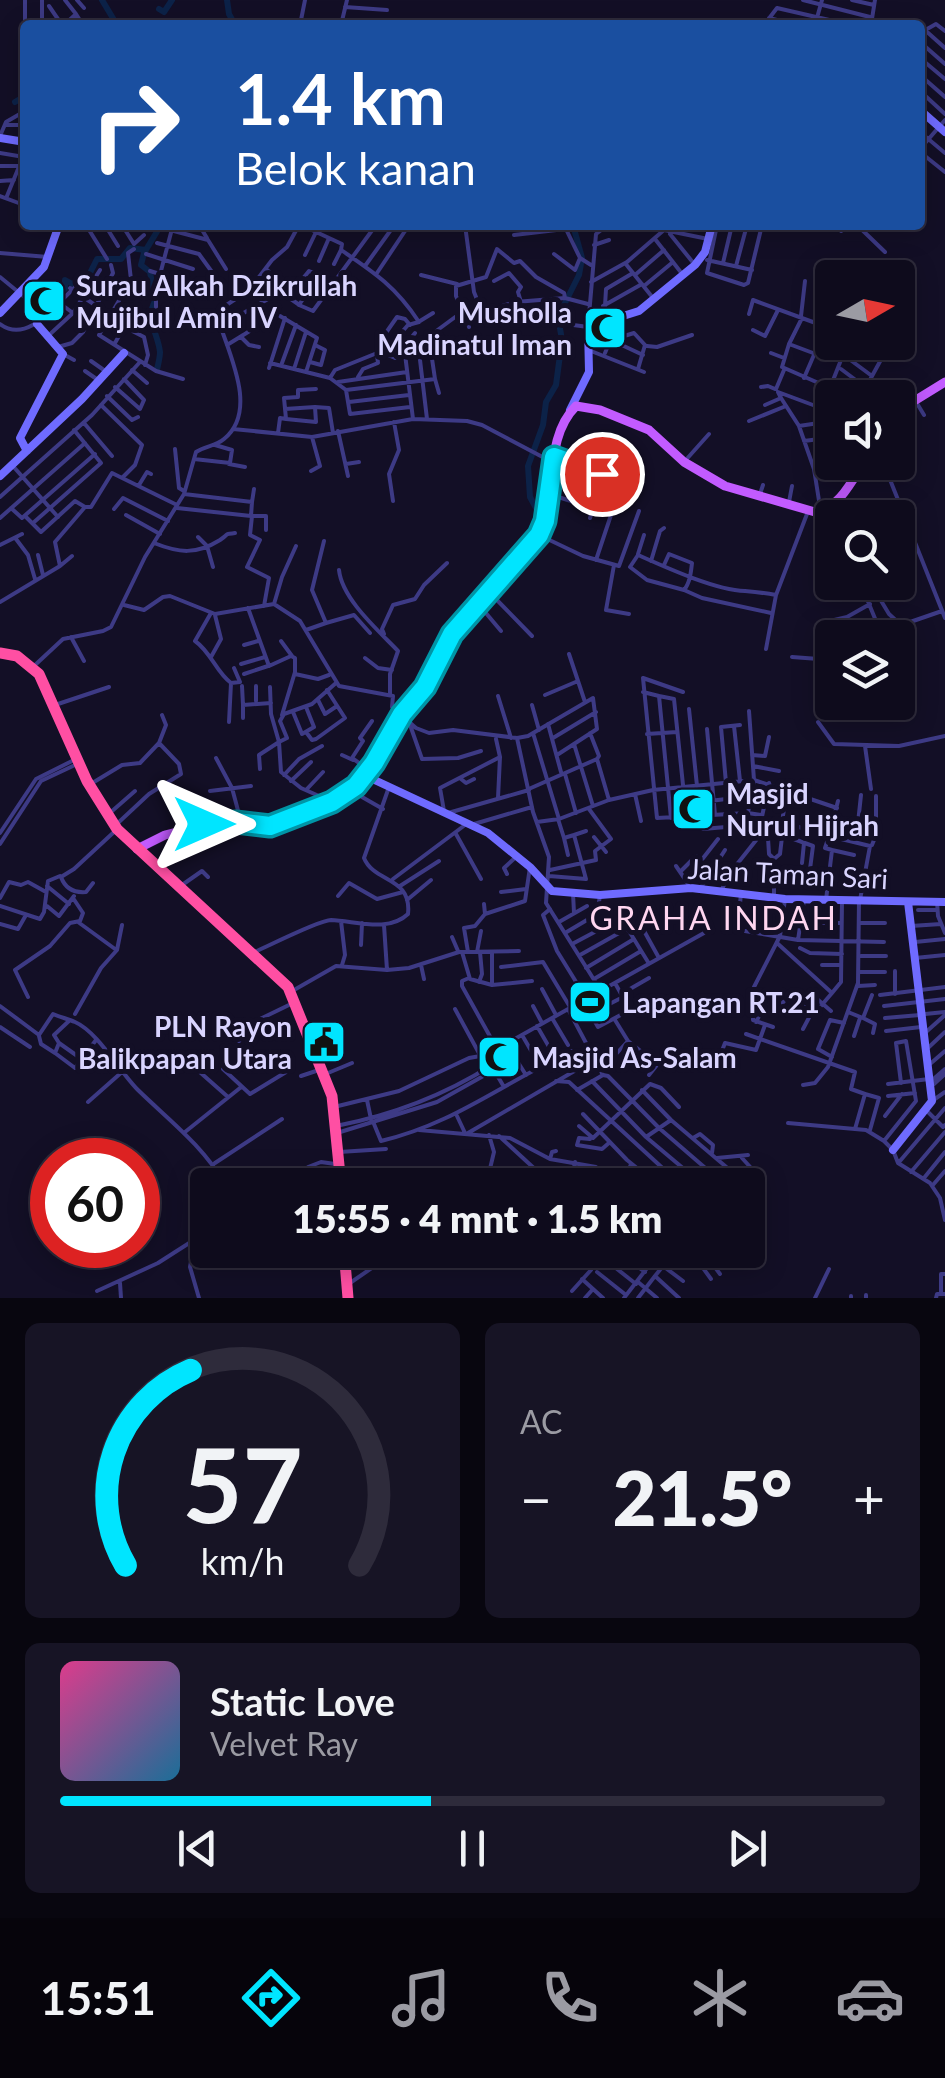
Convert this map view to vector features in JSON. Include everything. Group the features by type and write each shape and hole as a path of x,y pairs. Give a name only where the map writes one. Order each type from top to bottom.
{"highway":[{"path":"0,653 16,656 33,667 113,823 274,972 292,997 334,1107 340,1168"},
{"path":"344,1268 348,1298"}],"main road":[{"path":"915,399 945,382"},
{"path":"137,849 165,834 196,826 241,822 270,826 332,802 356,786 425,687 452,634 539,535 551,514 548,494 553,463 570,410 576,406 586,406 649,430 684,462 725,486 761,490 815,510"}],"street":[{"path":"65,0 80,20"},
{"path":"77,0 84,8"},
{"path":"342,20 347,0"},
{"path":"803,0 870,16"},
{"path":"852,0 875,2 870,20"},
{"path":"817,20 821,2"},
{"path":"49,6 61,20"},
{"path":"345,7 387,10"},
{"path":"777,20 769,18 776,8 830,20"},
{"path":"70,20 76,14"},
{"path":"925,46 945,64"},
{"path":"925,64 945,80"},
{"path":"925,79 945,97"},
{"path":"925,98 944,123 925,142"},
{"path":"0,137 4,125 20,114"},
{"path":"4,125 20,125"},
{"path":"925,136 945,154"},
{"path":"926,157 945,172"},
{"path":"3,196 20,168"},
{"path":"0,181 14,180"},
{"path":"2,306 44,267 57,230"},
{"path":"26,451 20,438 60,350 76,341 112,275 109,262 89,230"},
{"path":"108,230 118,246"},
{"path":"125,230 134,244 144,235"},
{"path":"156,307 156,288 172,230"},
{"path":"178,230 208,240"},
{"path":"202,230 226,269"},
{"path":"215,446 234,429 240,402 217,310 249,290 287,248 297,230"},
{"path":"311,230 342,244 334,264"},
{"path":"300,305 320,276 310,272 288,297 300,305 313,310 372,230"},
{"path":"365,266 390,230"},
{"path":"466,230 472,282 482,312 521,302 567,299 588,304"},
{"path":"514,235 545,230"},
{"path":"566,230 582,260 592,266"},
{"path":"570,410 588,379 588,304 594,244 599,230"},
{"path":"590,282 625,262 665,230"},
{"path":"667,230 701,261 708,275 744,285 752,270 761,230"},
{"path":"671,230 708,238"},
{"path":"701,261 709,230"},
{"path":"590,327 636,312 701,261 709,230"},
{"path":"723,263 731,230"},
{"path":"736,266 746,230"},
{"path":"860,230 885,252"},
{"path":"376,274 406,231"},
{"path":"306,255 316,232"},
{"path":"319,261 329,238"},
{"path":"655,238 683,275"},
{"path":"586,242 608,240"},
{"path":"157,243 201,255 212,272"},
{"path":"99,335 132,276 128,253 134,249"},
{"path":"421,275 457,284 472,282 486,277 498,249 514,263 520,260 567,299"},
{"path":"340,250 392,284 418,322"},
{"path":"604,322 607,287 634,274 664,250"},
{"path":"184,266 188,251"},
{"path":"0,253 48,257"},
{"path":"146,254 193,269"},
{"path":"554,254 575,270 582,260"},
{"path":"701,261 752,270"},
{"path":"625,262 654,298"},
{"path":"603,306 643,285 674,262"},
{"path":"266,269 291,292"},
{"path":"45,337 73,313 100,270"},
{"path":"150,271 183,281"},
{"path":"494,280 510,273 520,287 521,302"},
{"path":"0,277 46,314"},
{"path":"30,278 45,293"},
{"path":"0,334 2,327 24,330 37,324 70,288 85,279 90,283"},
{"path":"765,405 778,393 784,358 801,318 806,281"},
{"path":"457,284 456,296 469,327"},
{"path":"70,288 95,305"},
{"path":"156,288 171,292"},
{"path":"126,289 140,296"},
{"path":"221,326 268,299"},
{"path":"749,314 753,300 815,323"},
{"path":"58,302 73,313"},
{"path":"116,305 136,315"},
{"path":"753,330 764,336 778,310"},
{"path":"115,343 128,311"},
{"path":"439,393 431,352 424,340 462,312"},
{"path":"333,380 336,370 386,348 410,325 433,313"},
{"path":"410,325 400,316 394,320 382,339 388,355 395,358 415,333"},
{"path":"306,372 317,338 282,317 270,365 333,380 346,390 350,429"},
{"path":"227,345 270,318"},
{"path":"0,497 84,423 148,355 146,339 108,319"},
{"path":"37,324 45,337 74,360"},
{"path":"566,324 611,334 605,354"},
{"path":"282,365 296,326"},
{"path":"85,328 164,375 183,380"},
{"path":"294,369 306,332"},
{"path":"610,340 634,333 647,346 657,348 692,334"},
{"path":"241,337 249,345 259,347"},
{"path":"610,340 643,355"},
{"path":"310,362 321,365 328,342"},
{"path":"418,343 427,419"},
{"path":"789,344 813,353"},
{"path":"315,345 325,350"},
{"path":"590,351 641,371 647,346"},
{"path":"804,378 815,349"},
{"path":"358,378 363,369 378,363 376,353"},
{"path":"0,476 124,354"},
{"path":"405,354 413,419"},
{"path":"771,354 784,358"},
{"path":"92,360 108,373"},
{"path":"836,380 841,360"},
{"path":"850,360 872,376"},
{"path":"870,380 881,360"},
{"path":"840,369 856,380"},
{"path":"132,370 147,383"},
{"path":"784,370 815,382"},
{"path":"85,372 99,381"},
{"path":"333,380 407,372"},
{"path":"115,387 140,409 144,400 124,378"},
{"path":"346,390 435,379"},
{"path":"761,387 768,386 815,406"},
{"path":"286,418 284,398 298,396 298,390 316,388"},
{"path":"778,393 799,426 821,500"},
{"path":"349,402 409,394"},
{"path":"108,396 132,420 138,417"},
{"path":"915,402 924,415"},
{"path":"101,405 142,446 134,465 122,478"},
{"path":"749,420 786,406"},
{"path":"350,414 410,407"},
{"path":"278,434 280,418 316,422 315,408"},
{"path":"285,409 329,408 348,476"},
{"path":"234,429 312,437 413,419 477,423 580,478"},
{"path":"393,502 389,476 399,451 394,422"},
{"path":"84,423 112,456"},
{"path":"799,426 815,424"},
{"path":"32,524 101,463 74,430"},
{"path":"684,462 709,434"},
{"path":"311,471 320,466 312,437"},
{"path":"804,441 815,440"},
{"path":"0,518 85,442"},
{"path":"33,667 58,642 111,627 154,543 178,507 198,449 215,446 232,450 229,464"},
{"path":"174,449 179,488 184,493 252,502"},
{"path":"23,517 95,454"},
{"path":"194,459 246,467"},
{"path":"346,464 360,462"},
{"path":"553,463 602,474"},
{"path":"12,465 58,518"},
{"path":"139,485 147,472 151,474"},
{"path":"60,566 54,542 86,507 91,507 112,473 178,507 266,516 266,530"},
{"path":"890,480 945,618"},
{"path":"790,502 792,486"},
{"path":"75,487 80,494"},
{"path":"254,489 250,536 260,540 246,567 269,578 264,606"},
{"path":"548,494 574,502 579,497"},
{"path":"114,509 123,498 168,521"},
{"path":"12,508 42,532 76,500 86,507"},
{"path":"590,518 596,500 614,506 596,560"},
{"path":"766,649 776,595 809,510"},
{"path":"629,614 606,610 616,566 639,511"},
{"path":"126,515 160,534"},
{"path":"651,561 664,528"},
{"path":"154,543 184,554 228,533 235,534"},
{"path":"0,545 22,534"},
{"path":"539,535 596,560 630,567 646,580 773,614"},
{"path":"630,567 644,535"},
{"path":"198,537 207,546 214,567"},
{"path":"16,539 30,560 36,581"},
{"path":"324,541 312,590 326,624"},
{"path":"274,604 296,546"},
{"path":"30,560 40,554 43,576"},
{"path":"664,565 669,554 691,562 684,590"},
{"path":"638,555 676,573 745,592 776,595"},
{"path":"0,602 72,556"},
{"path":"390,642 382,630 393,605 416,600 447,563"},
{"path":"339,570 347,594 399,653 392,670 392,707 430,733 453,730 514,738 539,730 593,698 598,726 556,755"},
{"path":"488,591 532,636"},
{"path":"124,605 144,610 170,596 213,614 274,604 296,618 306,630 336,683 390,695"},
{"path":"868,600 876,620"},
{"path":"881,600 896,620"},
{"path":"477,603 501,632"},
{"path":"834,620 870,604"},
{"path":"248,608 269,666"},
{"path":"915,620 942,611"},
{"path":"213,614 195,642 232,683 229,722"},
{"path":"211,657 221,639 213,614"},
{"path":"306,630 354,615 370,632"},
{"path":"72,636 84,661"},
{"path":"244,644 259,640"},
{"path":"260,769 258,755 288,738 282,716 296,662 281,640"},
{"path":"569,654 584,702"},
{"path":"244,674 292,656"},
{"path":"792,657 815,659"},
{"path":"241,664 265,658"},
{"path":"365,658 378,668 392,670"},
{"path":"232,683 240,682 234,668"},
{"path":"295,674 318,679 330,675"},
{"path":"683,692 644,678 657,818 748,812 761,815"},
{"path":"545,695 578,681"},
{"path":"282,716 318,700 336,683"},
{"path":"242,686 243,718"},
{"path":"256,686 256,704"},
{"path":"54,705 110,687"},
{"path":"270,688 279,742 278,766 291,782 332,802"},
{"path":"676,688 686,816"},
{"path":"306,732 312,740 318,738 344,718 328,690"},
{"path":"644,692 674,700"},
{"path":"498,696 529,790 549,873 545,900 600,991"},
{"path":"659,696 671,818"},
{"path":"318,700 325,714 337,706"},
{"path":"243,705 271,703"},
{"path":"532,705 539,730"},
{"path":"292,711 302,734 314,727 306,707"},
{"path":"689,708 697,786"},
{"path":"748,812 754,780 749,711"},
{"path":"553,738 596,712"},
{"path":"90,784 122,764 140,763 159,743 166,724 162,715"},
{"path":"405,718 422,759 458,758 480,751"},
{"path":"353,760 363,741 360,738 372,721"},
{"path":"818,722 834,744 899,746 945,736"},
{"path":"548,724 576,813"},
{"path":"726,782 721,728 739,726 750,734"},
{"path":"739,726 740,781"},
{"path":"707,729 715,815"},
{"path":"647,734 678,732"},
{"path":"532,733 568,854"},
{"path":"590,733 609,800"},
{"path":"495,737 500,757 498,798"},
{"path":"752,755 765,756 770,737"},
{"path":"284,775 299,758 323,748 318,738"},
{"path":"113,823 182,773 179,764 159,743"},
{"path":"549,873 596,860 594,853 612,836 590,807 574,744"},
{"path":"865,746 871,789"},
{"path":"342,754 389,787 471,823 530,867 547,889"},
{"path":"446,812 440,788 500,757"},
{"path":"216,758 232,788 241,822"},
{"path":"446,812 529,790 597,758"},
{"path":"0,833 36,779 78,761"},
{"path":"0,844 41,781 78,761"},
{"path":"291,782 310,762"},
{"path":"753,766 780,771"},
{"path":"306,790 323,772"},
{"path":"462,779 466,783 474,778"},
{"path":"537,822 653,790 754,780 838,805 824,848 854,855"},
{"path":"721,891 761,834 768,783"},
{"path":"210,791 251,786"},
{"path":"253,954 321,920 384,925 397,923 408,914 401,889 392,879 369,868 364,858 389,787"},
{"path":"0,906 40,918 50,878 74,870 136,791"},
{"path":"774,898 774,859 781,852 787,791"},
{"path":"635,794 641,821"},
{"path":"195,796 196,826"},
{"path":"362,796 383,809"},
{"path":"685,804 751,796"},
{"path":"858,823 861,796"},
{"path":"803,1084 815,1083 828,1066 858,986 860,900 876,835 876,796"},
{"path":"392,879 471,823 532,807"},
{"path":"699,816 700,828 726,827"},
{"path":"833,820 874,826"},
{"path":"782,822 868,844 870,848"},
{"path":"564,838 586,831"},
{"path":"802,863 813,831"},
{"path":"456,834 481,879"},
{"path":"761,834 768,838 768,854 774,859"},
{"path":"549,873 586,878 574,835"},
{"path":"782,836 813,846 810,869"},
{"path":"594,837 606,852"},
{"path":"692,886 718,839"},
{"path":"692,886 726,850"},
{"path":"826,900 832,850"},
{"path":"506,874 504,868 517,856"},
{"path":"680,872 696,856"},
{"path":"338,896 352,883 377,898 401,889 439,861"},
{"path":"676,866 692,886"},
{"path":"469,978 463,929 475,926 485,914 523,902 530,867"},
{"path":"179,888 201,871 208,877"},
{"path":"61,876 83,913 78,922"},
{"path":"407,900 430,880"},
{"path":"0,898 10,882 28,882 69,904"},
{"path":"45,904 60,916 75,895 86,892 93,883"},
{"name":"Jalan Taman Sari","path":"547,889 600,895 692,886 785,899 940,904"},
{"path":"501,892 526,889"},
{"path":"573,893 574,913"},
{"path":"728,913 739,913 741,894"},
{"path":"598,908 600,895"},
{"path":"773,1027 752,1018 754,987 780,936 785,899"},
{"path":"798,940 804,899"},
{"path":"803,1029 839,987 842,901"},
{"path":"908,902 929,1105 944,1128 911,1172"},
{"path":"484,904 485,914"},
{"path":"912,944 945,936 940,904 918,910"},
{"path":"559,922 587,906"},
{"path":"550,909 543,915 556,948 600,1028 630,1010 615,983"},
{"path":"0,924 18,930 26,914"},
{"path":"565,933 592,917"},
{"path":"572,944 621,918 648,962"},
{"path":"341,921 345,954 342,966"},
{"path":"28,997 16,968 44,951 70,923 78,922 116,950"},
{"path":"858,923 885,922"},
{"path":"361,945 362,923"},
{"path":"801,923 842,923"},
{"path":"912,944 941,924"},
{"path":"75,1014 116,950 122,925"},
{"path":"384,925 386,970"},
{"path":"579,956 628,928"},
{"path":"643,928 660,958"},
{"path":"739,930 798,940 884,942"},
{"path":"479,982 480,931"},
{"path":"334,1107 406,1088 497,1049 704,933"},
{"path":"452,937 463,952"},
{"path":"586,968 634,939"},
{"path":"777,942 832,993"},
{"path":"912,944 945,956"},
{"path":"800,948 810,953 842,954"},
{"path":"239,1041 264,1016 334,966 386,970 463,952 519,951"},
{"path":"594,979 642,951"},
{"path":"492,953 492,985"},
{"path":"858,956 886,956"},
{"path":"501,967 543,962 603,1075"},
{"path":"421,964 424,979"},
{"path":"822,965 841,965"},
{"path":"859,972 885,972"},
{"path":"894,994 895,972"},
{"path":"497,1049 462,981 469,978 492,985 532,981"},
{"path":"591,1014 649,978"},
{"path":"858,986 875,986"},
{"path":"880,995 945,987"},
{"path":"366,1100 381,1141 456,1116 556,1059 569,1048 542,989"},
{"path":"809,992 831,1011"},
{"path":"756,1022 770,994"},
{"path":"781,1005 788,996 821,1021"},
{"path":"854,1036 872,996"},
{"path":"884,1006 945,999"},
{"path":"534,1006 556,1059"},
{"path":"1,1009 22,1021 39,1035 41,1044 74,1068 96,1040"},
{"path":"455,1009 504,1087"},
{"path":"848,1012 875,1024 873,1033"},
{"path":"39,1035 53,1014 70,1020 96,1040 215,1168"},
{"path":"884,1018 945,1014"},
{"path":"886,1030 923,1033 945,1014"},
{"path":"70,1020 54,1033 82,1060"},
{"path":"523,1020 529,1031"},
{"path":"615,1020 628,1041 657,1064"},
{"path":"832,1057 818,1049 830,1020 844,1022"},
{"path":"2,1029 22,1021"},
{"path":"718,1061 726,1042 755,1051 764,1025"},
{"path":"2,1029 30,1047"},
{"path":"925,1050 945,1032"},
{"path":"746,1034 828,1066 856,1072 851,1088 880,1098 870,1132"},
{"path":"522,1035 540,1066"},
{"path":"617,1053 628,1041"},
{"path":"55,1053 60,1042"},
{"path":"884,1141 916,1101 908,1042 896,1042 901,1082"},
{"path":"506,1044 526,1075"},
{"path":"649,1075 672,1046"},
{"path":"927,1067 945,1051"},
{"path":"467,1132 595,1059"},
{"path":"185,1060 228,1098"},
{"path":"301,1076 352,1064"},
{"path":"337,1130 461,1090 493,1067"},
{"path":"223,1070 250,1094 291,1069"},
{"path":"88,1102 122,1072"},
{"path":"888,1084 914,1080 929,1083 945,1072"},
{"path":"568,1074 577,1090 662,1168"},
{"path":"577,1090 608,1076 705,1168"},
{"path":"556,1081 570,1082"},
{"path":"592,1081 682,1168"},
{"path":"610,1142 602,1149 577,1146 579,1138 592,1138 654,1083 679,1107"},
{"path":"184,1133 240,1088"},
{"path":"642,1090 728,1168"},
{"path":"893,1150 929,1105 945,1092"},
{"path":"888,1096 915,1093"},
{"path":"856,1129 866,1094"},
{"path":"885,1116 902,1094"},
{"path":"898,1163 945,1108"},
{"path":"583,1114 636,1168"},
{"path":"456,1116 467,1132"},
{"path":"213,1164 282,1119"},
{"path":"646,1137 671,1120"},
{"path":"788,1123 870,1132 893,1150 898,1163 932,1186 945,1216"},
{"path":"579,1126 592,1138"},
{"path":"419,1130 514,1139 550,1159 597,1168"},
{"path":"489,1135 494,1154 490,1168"},
{"path":"499,1136 534,1168"},
{"path":"342,1168 386,1149"},
{"path":"550,1159 556,1151"},
{"path":"924,1178 945,1152"},
{"path":"716,1158 748,1155"},
{"path":"740,1156 751,1168"},
{"path":"713,1168 716,1158"},
{"path":"308,1167 321,1162 337,1168"},
{"path":"573,1168 575,1162"},
{"path":"630,1168 631,1164"},
{"path":"932,1186 945,1172"},
{"path":"940,1198 945,1192"},
{"path":"97,1291 190,1244"},
{"path":"638,1298 663,1266 683,1281"},
{"path":"190,1268 199,1298"},
{"path":"345,1284 360,1279 373,1268"},
{"path":"572,1290 589,1268"},
{"path":"640,1268 645,1272"},
{"path":"597,1272 625,1297 647,1268"},
{"path":"703,1268 711,1279"},
{"path":"716,1268 720,1274"},
{"path":"616,1269 657,1298"},
{"path":"815,1298 829,1269"},
{"path":"941,1295 941,1274 945,1274"},
{"path":"655,1276 679,1298"},
{"path":"582,1279 602,1298"},
{"path":"120,1282 121,1298"},
{"path":"586,1298 594,1290"}],"waterway":[{"path":"102,0 114,20"},
{"path":"159,9 164,12 172,0"},
{"path":"227,0 232,20"},
{"path":"15,102 20,99"},
{"path":"157,370 160,352 151,314 155,301 150,272 141,265 158,230"},
{"path":"536,508 530,497 528,466 543,425 546,402 556,385 562,340 558,317 579,275 582,258 574,230"},
{"path":"42,310 58,299 58,291 65,289 65,280 72,284 90,273 97,259 121,259 130,248 146,250"}],"place":[{"name":"Surau Alkah Dzikrullah Mujibul Amin IV","path":"44,301"},
{"name":"Musholla Madinatul Iman","path":"605,328"},
{"name":"Masjid Nurul Hijrah","path":"693,809"},
{"name":"Lapangan RT.21","path":"590,1002"},
{"name":"PLN Rayon Balikpapan Utara","path":"324,1042"},
{"name":"Masjid As-Salam","path":"499,1057"}],"district":[{"name":"GRAHA INDAH","path":"714,917"}],"route":[{"path":"204,824 270,826 332,802 356,786 366,776 402,714 425,687 452,634 539,535 545,521 554,457 602,474"}]}
